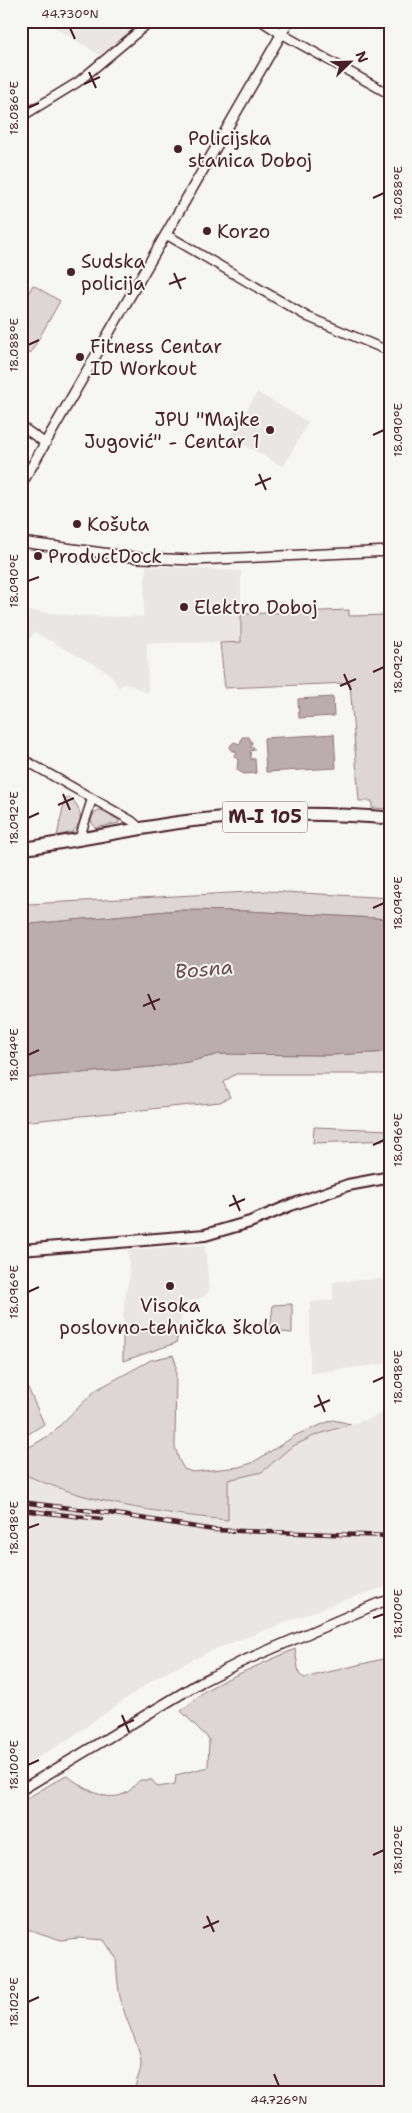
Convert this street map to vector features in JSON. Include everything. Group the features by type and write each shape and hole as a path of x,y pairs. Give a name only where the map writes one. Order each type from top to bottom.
{"main road":[{"name":"M-I 105","path":"21,849 175,823 230,818 302,816 391,818"},
{"path":"21,1250 205,1235 242,1224 348,1185 391,1177"}],"street":[{"path":"21,117 78,82 150,21"},
{"path":"21,485 289,21"},
{"path":"264,22 391,95"},
{"path":"167,234 308,318 391,352"},
{"path":"21,426 46,443"},
{"path":"21,542 140,558 194,560 391,551"},
{"path":"21,758 132,821 141,829"},
{"path":"79,840 92,799"},
{"path":"21,1790 201,1682 242,1662 379,1603 391,1600"}],"shaded area":[{"path":"44,21 122,21 134,29 100,55"},
{"path":"33,285 60,301 30,354 21,349 21,339 28,327 21,323 21,306"},
{"name":"JPU \"Majke Jugović\" - Centar 1","path":"257,392 308,422 283,467 231,437"},
{"path":"146,566 241,571 241,642 147,643 148,693 125,683 118,688 113,677 106,671 34,632 21,653 21,610 79,616 143,617"},
{"path":"349,610 349,616 391,615 391,809 372,808 372,801 359,801 350,683 225,688 220,643 241,642 241,614"},
{"path":"65,798 71,798 77,806 80,819 72,832 57,836"},
{"path":"99,810 119,820 119,823 95,828 91,821 94,813"},
{"path":"267,891 391,898 391,919 247,911 178,910 21,925 21,906 28,904"},
{"path":"391,1052 391,1074 236,1074 223,1082 230,1097 220,1102 21,1122 21,1078 152,1067 188,1062 219,1054 330,1055"},
{"path":"314,1127 391,1130 391,1140 313,1143"},
{"path":"205,1245 209,1291 203,1297 183,1303 180,1328 123,1328 124,1302 130,1274 128,1250"},
{"path":"391,1278 391,1363 310,1373 310,1302 333,1300 333,1282"},
{"path":"292,1304 292,1333 270,1331 273,1305"},
{"path":"123,1328 180,1328 176,1343 123,1361"},
{"path":"173,1355 176,1364 175,1447 184,1469 193,1472 239,1467 252,1463 298,1434 333,1420 351,1424 316,1435 291,1447 262,1472 228,1480 228,1520 175,1514 123,1505 71,1492 21,1473 21,1452 50,1435 96,1390 151,1360"},
{"path":"21,1372 44,1424 21,1439"},
{"path":"391,1409 391,1585 339,1602 213,1650 157,1677 67,1740 21,1768 21,1473 49,1486 127,1507 161,1514 228,1520 228,1480 262,1472 291,1447 316,1435 375,1417"},
{"path":"295,1649 299,1674 304,1678 391,1657 391,2092 135,2092 141,2066 140,2055 120,1998 116,1958 104,1940 78,1938 61,1940 21,1927 21,1802 66,1775 96,1793 113,1797 129,1791 140,1780 152,1780 158,1787 175,1784 176,1775 208,1767 209,1739 181,1711 206,1690"}],"water":[{"path":"333,697 334,716 299,718 298,699"},
{"path":"334,734 336,768 266,772 264,738"},
{"path":"242,737 249,737 252,743 250,747 254,747 254,750 250,751 251,759 255,759 256,773 244,774 237,770 238,760 234,756 237,752 231,750 230,746 234,742 240,744"},
{"name":"Bosna","path":"178,910 247,911 391,919 391,1052 330,1055 219,1054 188,1062 152,1067 21,1078 21,925"}],"railway":[{"path":"21,1502 109,1513 214,1530 391,1536"},
{"path":"21,1510 101,1519"}],"place":[{"name":"Policijska stanica Doboj","path":"178,149"},
{"name":"Korzo","path":"207,231"},
{"name":"Sudska policija","path":"71,272"},
{"name":"Fitness Centar ID Workout","path":"80,357"},
{"name":"JPU \"Majke Jugović\" - Centar 1","path":"270,430"},
{"name":"Košuta","path":"77,524"},
{"name":"ProductDock","path":"38,556"},
{"name":"Elektro Doboj","path":"184,607"},
{"name":"Visoka poslovno-tehnička škola","path":"170,1286"}]}
